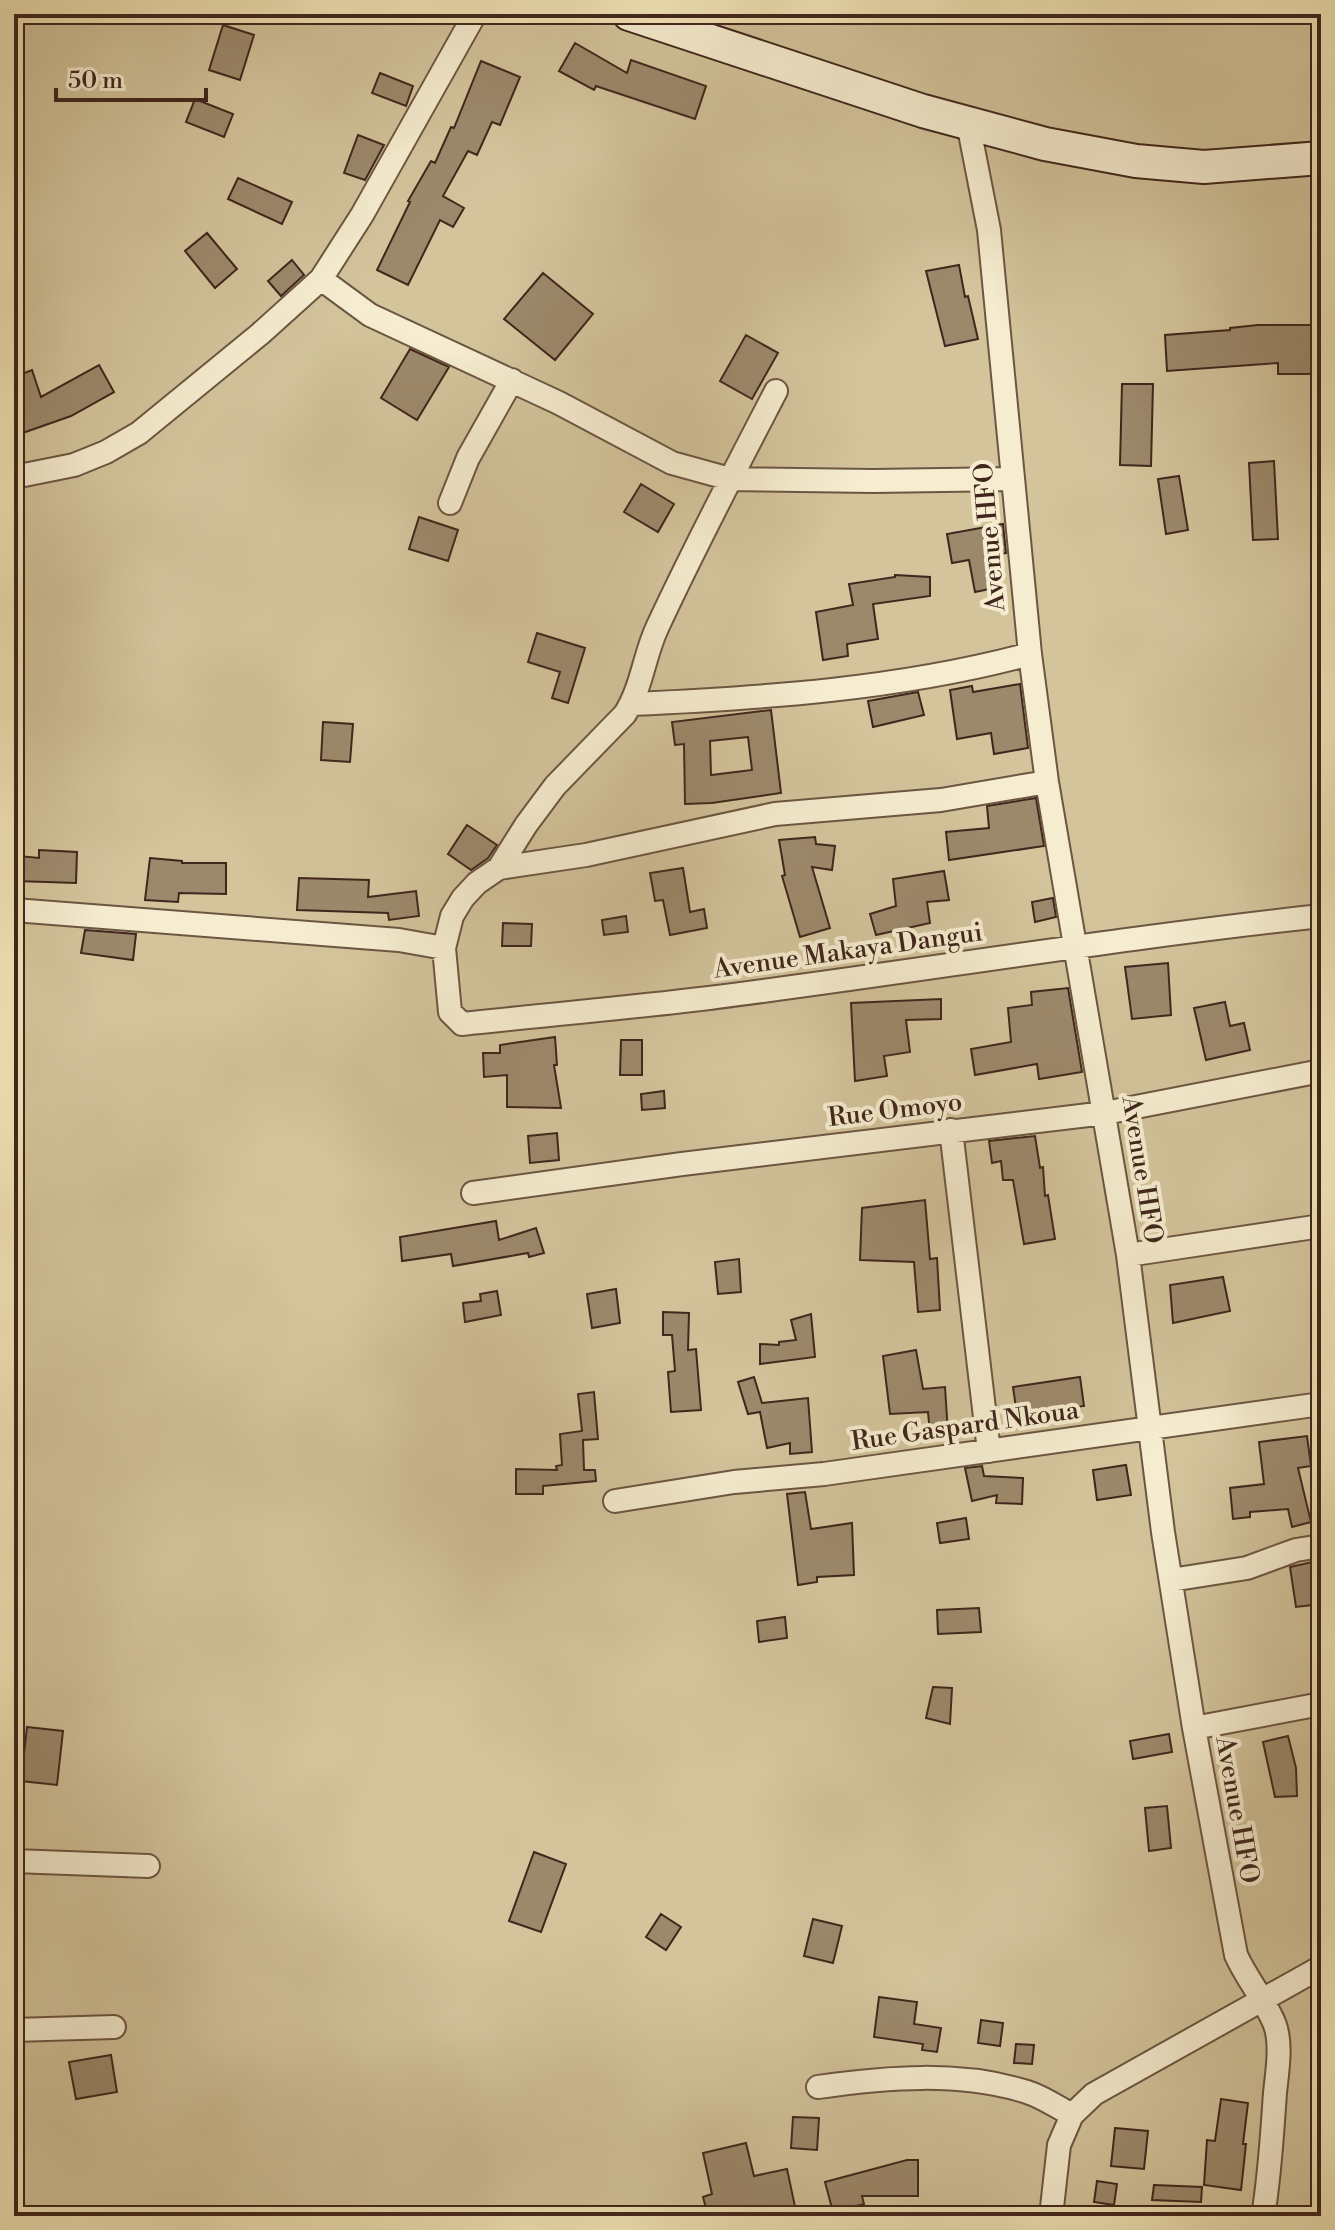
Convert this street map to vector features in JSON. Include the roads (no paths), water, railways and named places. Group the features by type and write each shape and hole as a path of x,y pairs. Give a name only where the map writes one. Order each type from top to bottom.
{"street":[{"path":"14,477 74,465 106,452 139,433 249,344 321,279 362,215 475,14"},
{"path":"629,14 968,123 1045,144 1136,161 1204,167 1321,158"},
{"name":"Avenue HFO","path":"968,123 989,230 1030,654 1047,782 1128,1255 1194,1728 1236,1955 1276,2028 1277,2064 1269,2181 1263,2216"},
{"path":"321,279 370,315 512,380 672,463 730,479 1013,479"},
{"path":"450,503 468,458 512,380"},
{"path":"14,910 399,940 444,948 452,916 463,898 477,883 499,868 555,786 632,704 648,647 776,391"},
{"path":"632,704 737,699 863,686 969,670 1030,654"},
{"path":"499,868 586,855 775,814 916,803 1047,782"},
{"name":"Avenue Makaya Dangui","path":"444,948 450,1012 462,1024 710,998 1321,916"},
{"name":"Rue Omoyo","path":"473,1193 951,1130 1105,1113 1321,1071"},
{"path":"951,1130 989,1451"},
{"path":"1128,1255 1321,1226"},
{"name":"Rue Gaspard Nkoua","path":"615,1501 734,1482 824,1474 1321,1404"},
{"path":"1171,1580 1247,1568 1296,1550 1321,1546"},
{"path":"1194,1728 1321,1704"},
{"path":"14,1861 148,1866"},
{"path":"1051,2216 1059,2145 1072,2115 1094,2094 1321,1967"},
{"path":"14,2030 114,2027"},
{"path":"818,2087 877,2078 986,2082 1030,2093 1072,2115"}]}
